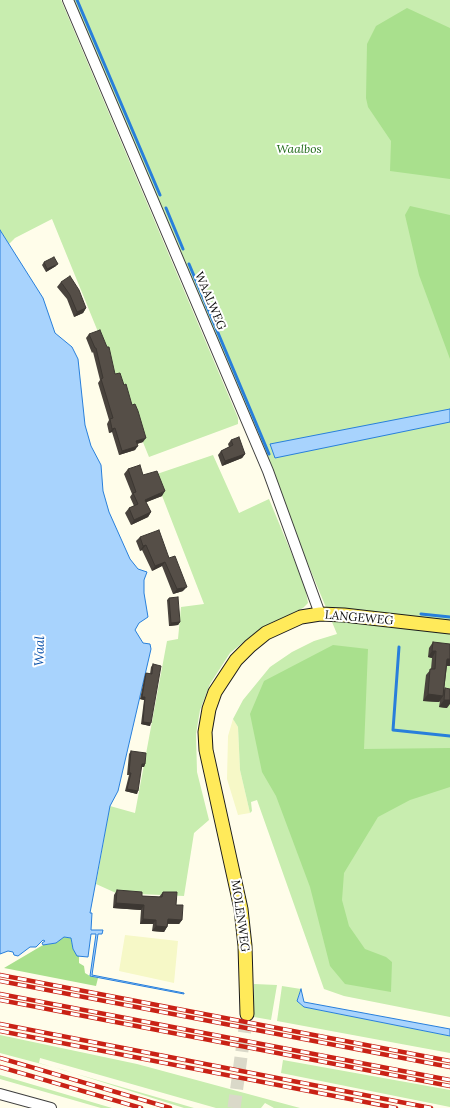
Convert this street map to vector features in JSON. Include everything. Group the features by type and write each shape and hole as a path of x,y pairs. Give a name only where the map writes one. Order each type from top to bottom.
{"main road":[{"name":"LANGEWEG","path":"220,821 206,750 205,732 209,709 215,692 236,660 250,646 266,633 301,618 320,614 344,615 450,627"},
{"name":"MOLENWEG","path":"220,821 236,880 242,919 248,984 247,1014"}],"street":[{"name":"WAALWEG","path":"68,0 268,471 320,614"},
{"path":"0,1094 51,1108"}],"green space":[{"path":"0,0 61,0 238,418 238,424 149,457 52,219 15,238 9,244 0,230"},
{"name":"Waalbos","path":"74,0 450,0 450,1017 344,996 324,989 257,800 251,802 252,811 250,813 240,770 238,727 233,719 243,700 270,667 292,652 314,641 337,634"},
{"path":"407,8 450,28 450,179 390,171 391,141 368,107 366,98 367,44 376,26"},
{"path":"410,206 450,215 450,359 419,275 405,215"},
{"path":"213,455 239,513 269,499 305,586 308,603 303,608 256,632 230,653 210,684 200,710 196,734 197,772 209,820 194,833 184,896 116,893 96,884 110,806 135,813 167,641 178,639 181,607 204,604 154,475"},
{"path":"333,645 368,649 364,749 450,748 450,787 410,800 378,817 344,873 342,900 349,926 365,949 386,957 392,962 391,992 345,984 330,966 310,887 276,796 262,772 250,714 264,681"},
{"path":"233,719 238,727 240,770 250,813 238,815 227,779 228,736"},
{"path":"125,935 178,941 174,983 119,971"},
{"path":"64,937 71,938 73,949 79,956 79,963 84,966 85,973 98,978 96,986 4,968 43,945 56,943"},
{"path":"254,984 277,985 271,1020 254,1017"},
{"path":"282,986 301,989 297,1001 304,1007 450,1036 450,1053 277,1021"},
{"path":"0,1035 137,1064 300,1108 274,1108 265,1103 261,1108 216,1108 40,1058 39,1063 54,1067 0,1053"},
{"path":"283,1060 450,1090 450,1107 281,1073"},
{"path":"74,1073 194,1108 184,1108"},
{"path":"0,1075 112,1108 101,1108 0,1079"}],"water":[{"name":"Waal","path":"0,230 43,298 55,333 72,347 78,359 85,425 91,446 101,465 103,491 109,512 130,559 138,569 147,572 144,580 144,593 148,617 139,623 135,630 143,643 150,644 151,649 118,791 110,806 90,913 92,913 91,930 103,930 102,934 98,934 92,975 184,994 90,976 96,934 91,934 88,957 77,956 73,949 71,938 64,937 56,943 43,945 42,943 45,941 43,940 36,947 30,947 18,956 14,955 13,952 8,951 0,954"},
{"path":"450,409 450,422 275,458 270,444"},
{"path":"301,989 304,1002 450,1029 450,1036 304,1007 297,1001"}],"building":[{"path":"54,257 58,264 47,269 44,262"},
{"path":"70,276 79,290 86,308 77,312 70,295 61,282"},
{"path":"100,330 107,347 109,347 115,374 120,373 124,385 126,384 132,405 135,404 138,411 146,438 136,441 138,446 122,451 115,428 112,429 110,419 113,418 101,379 103,378 96,348 89,334"},
{"path":"239,437 245,454 225,461 221,451 233,445 231,440"},
{"path":"140,465 143,475 157,471 165,491 145,500 151,512 134,520 129,508 138,504 133,493 136,492 128,469"},
{"path":"159,530 169,558 175,556 187,587 177,589 165,562 155,566 146,545 143,546 140,537"},
{"path":"178,597 180,622 171,623 169,598"},
{"path":"433,642 450,644 450,659 447,659 443,696 428,694 430,669 435,669 436,651 432,651"},
{"path":"153,664 161,666 151,723 143,722 145,697 142,697 146,673 152,674"},
{"path":"445,688 450,689 450,700 444,700"},
{"path":"131,751 146,753 145,764 142,764 138,791 127,789 131,773 129,773"},
{"path":"117,890 142,892 142,896 162,897 163,892 177,892 176,905 183,905 182,920 168,919 167,927 156,926 156,920 143,919 144,905 116,903"}],"waterway":[{"path":"77,0 160,195"},
{"path":"166,208 183,249"},
{"path":"189,264 269,454"},
{"path":"421,614 450,617"},
{"path":"399,647 393,730 450,736"}],"tunnel":[{"path":"234,1108 247,1014"}],"railway":[{"path":"0,975 450,1061"},
{"path":"0,981 450,1067"},
{"path":"0,994 450,1080"},
{"path":"0,1000 450,1086"},
{"path":"0,1024 431,1108"},
{"path":"0,1031 396,1108"},
{"path":"0,1058 170,1108"},
{"path":"0,1067 141,1108"}]}
